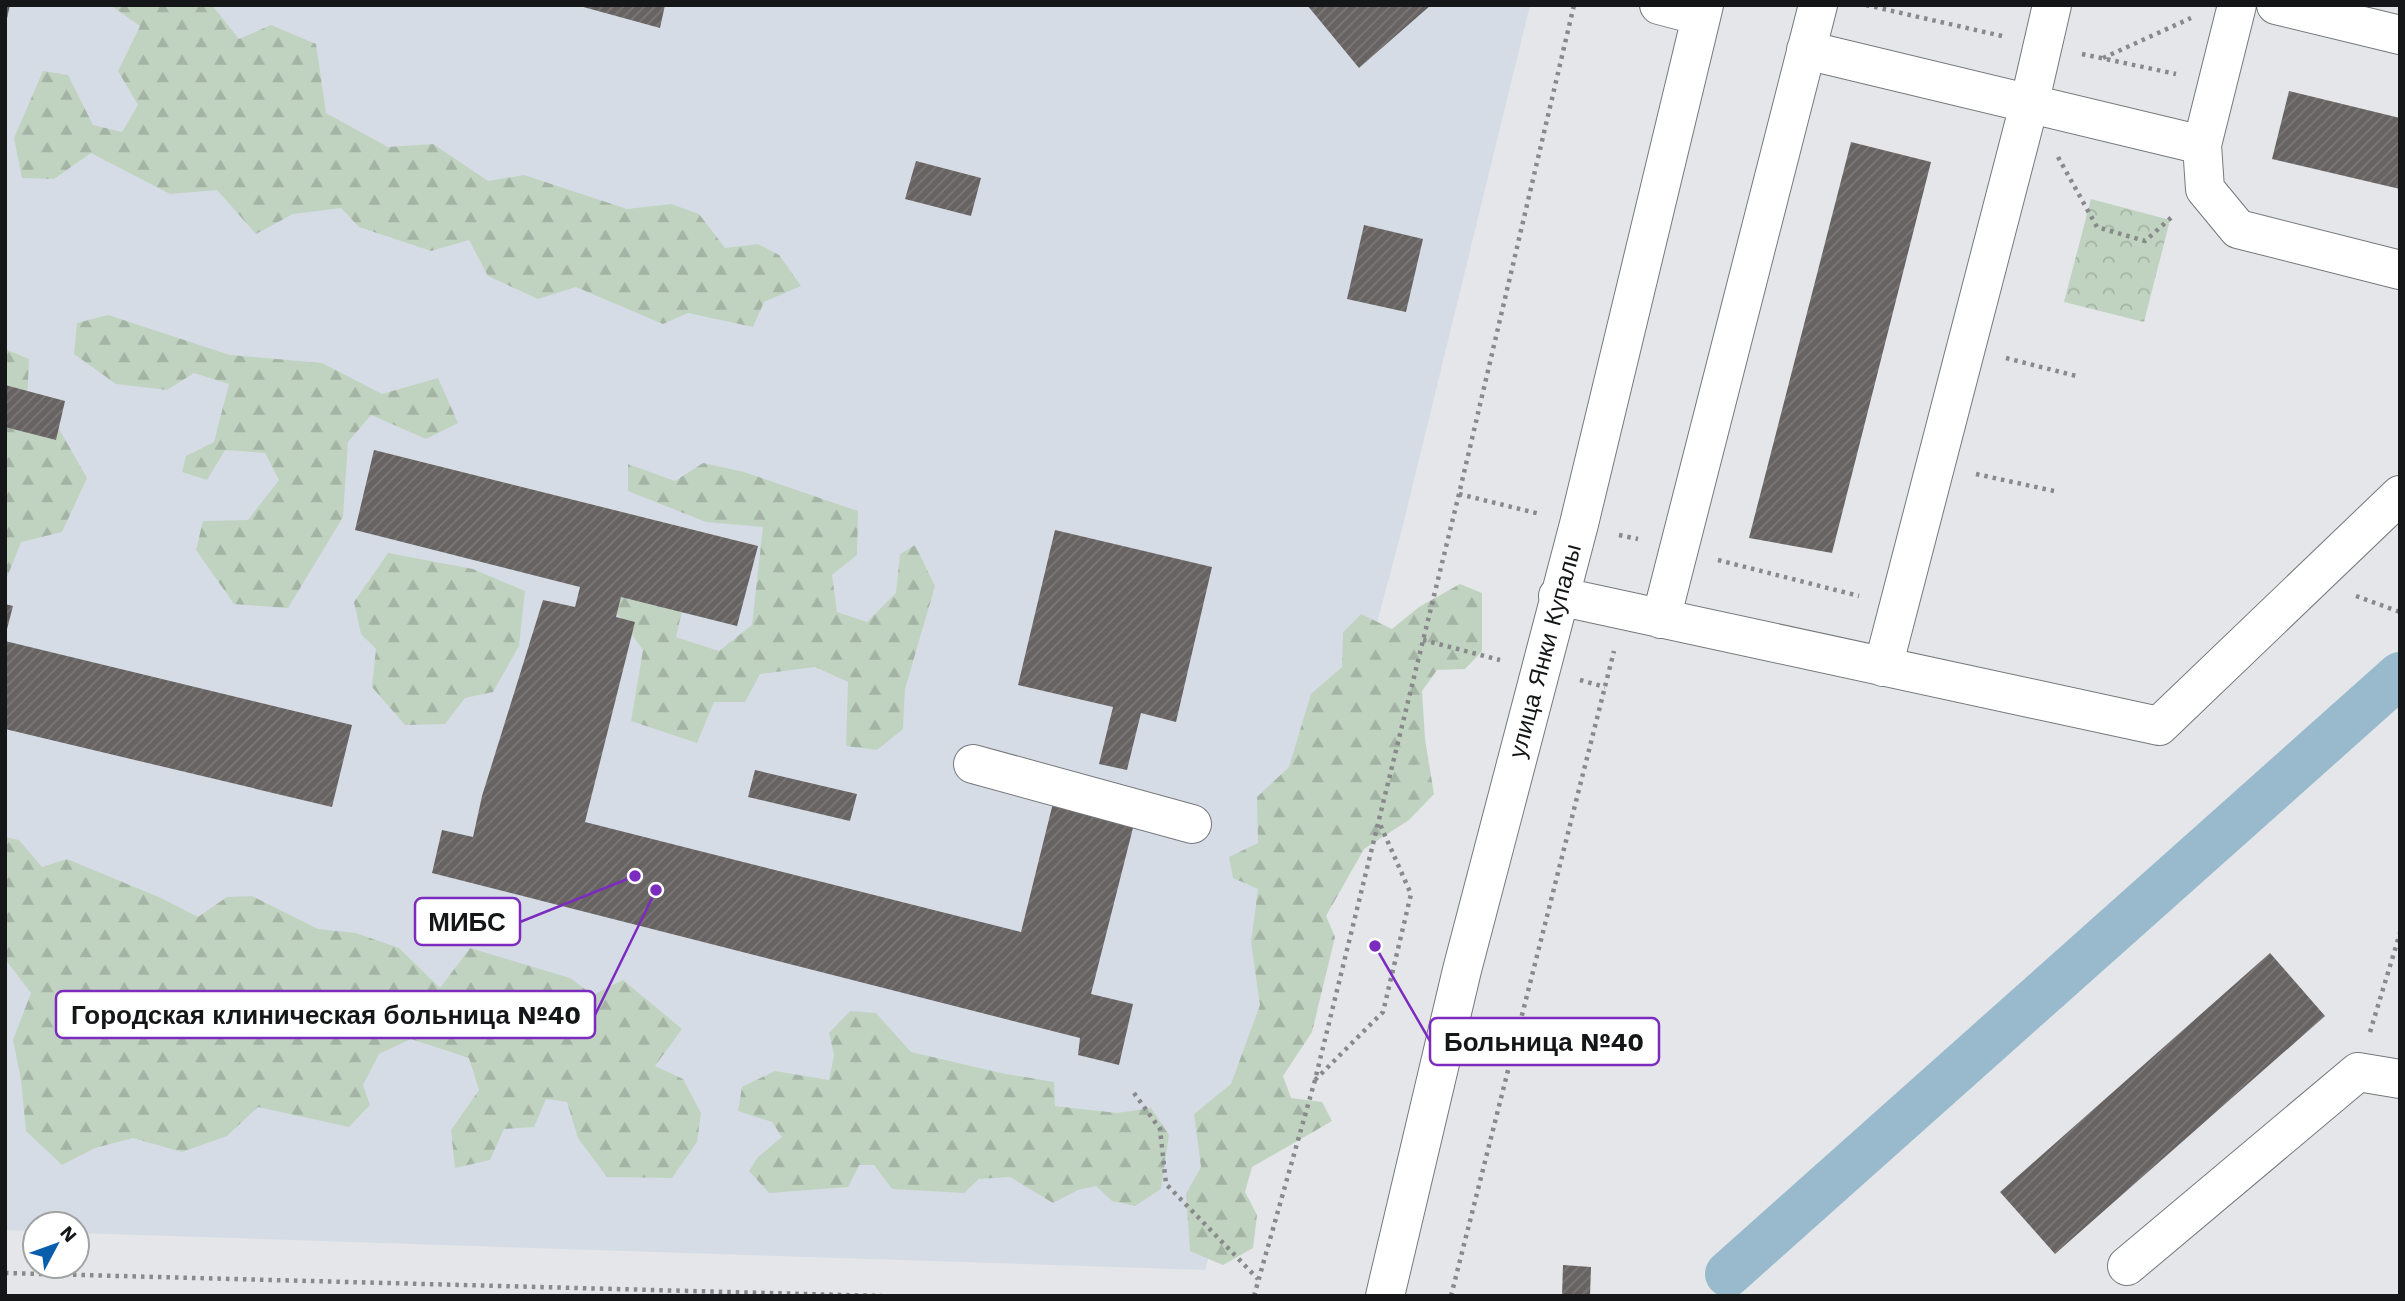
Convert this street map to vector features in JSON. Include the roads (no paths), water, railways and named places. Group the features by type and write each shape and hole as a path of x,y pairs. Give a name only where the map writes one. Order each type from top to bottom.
{"street":[{"path":"1659,5 1703,11"},
{"path":"1661,619 1818,5"},
{"path":"1883,667 2029,105 2052,5"},
{"path":"2276,5 2355,14 2400,35"},
{"path":"2219,9 2202,145 2205,189 2238,229 2400,270"},
{"name":"улица Янки Купалы","path":"1385,1296 1462,970 1579,524 1703,11"},
{"path":"1806,50 2202,145"},
{"path":"1558,596 2159,726 2400,495"},
{"path":"973,764 1192,824"},
{"path":"2127,1266 2358,1072 2400,1079"}],"waterway":[{"path":"1728,1274 2400,675"}],"place":[{"name":"МИБС","path":"635,876"},
{"name":"Городская клиническая больница №40","path":"656,890"},
{"name":"Больница №40","path":"1375,946"}]}
